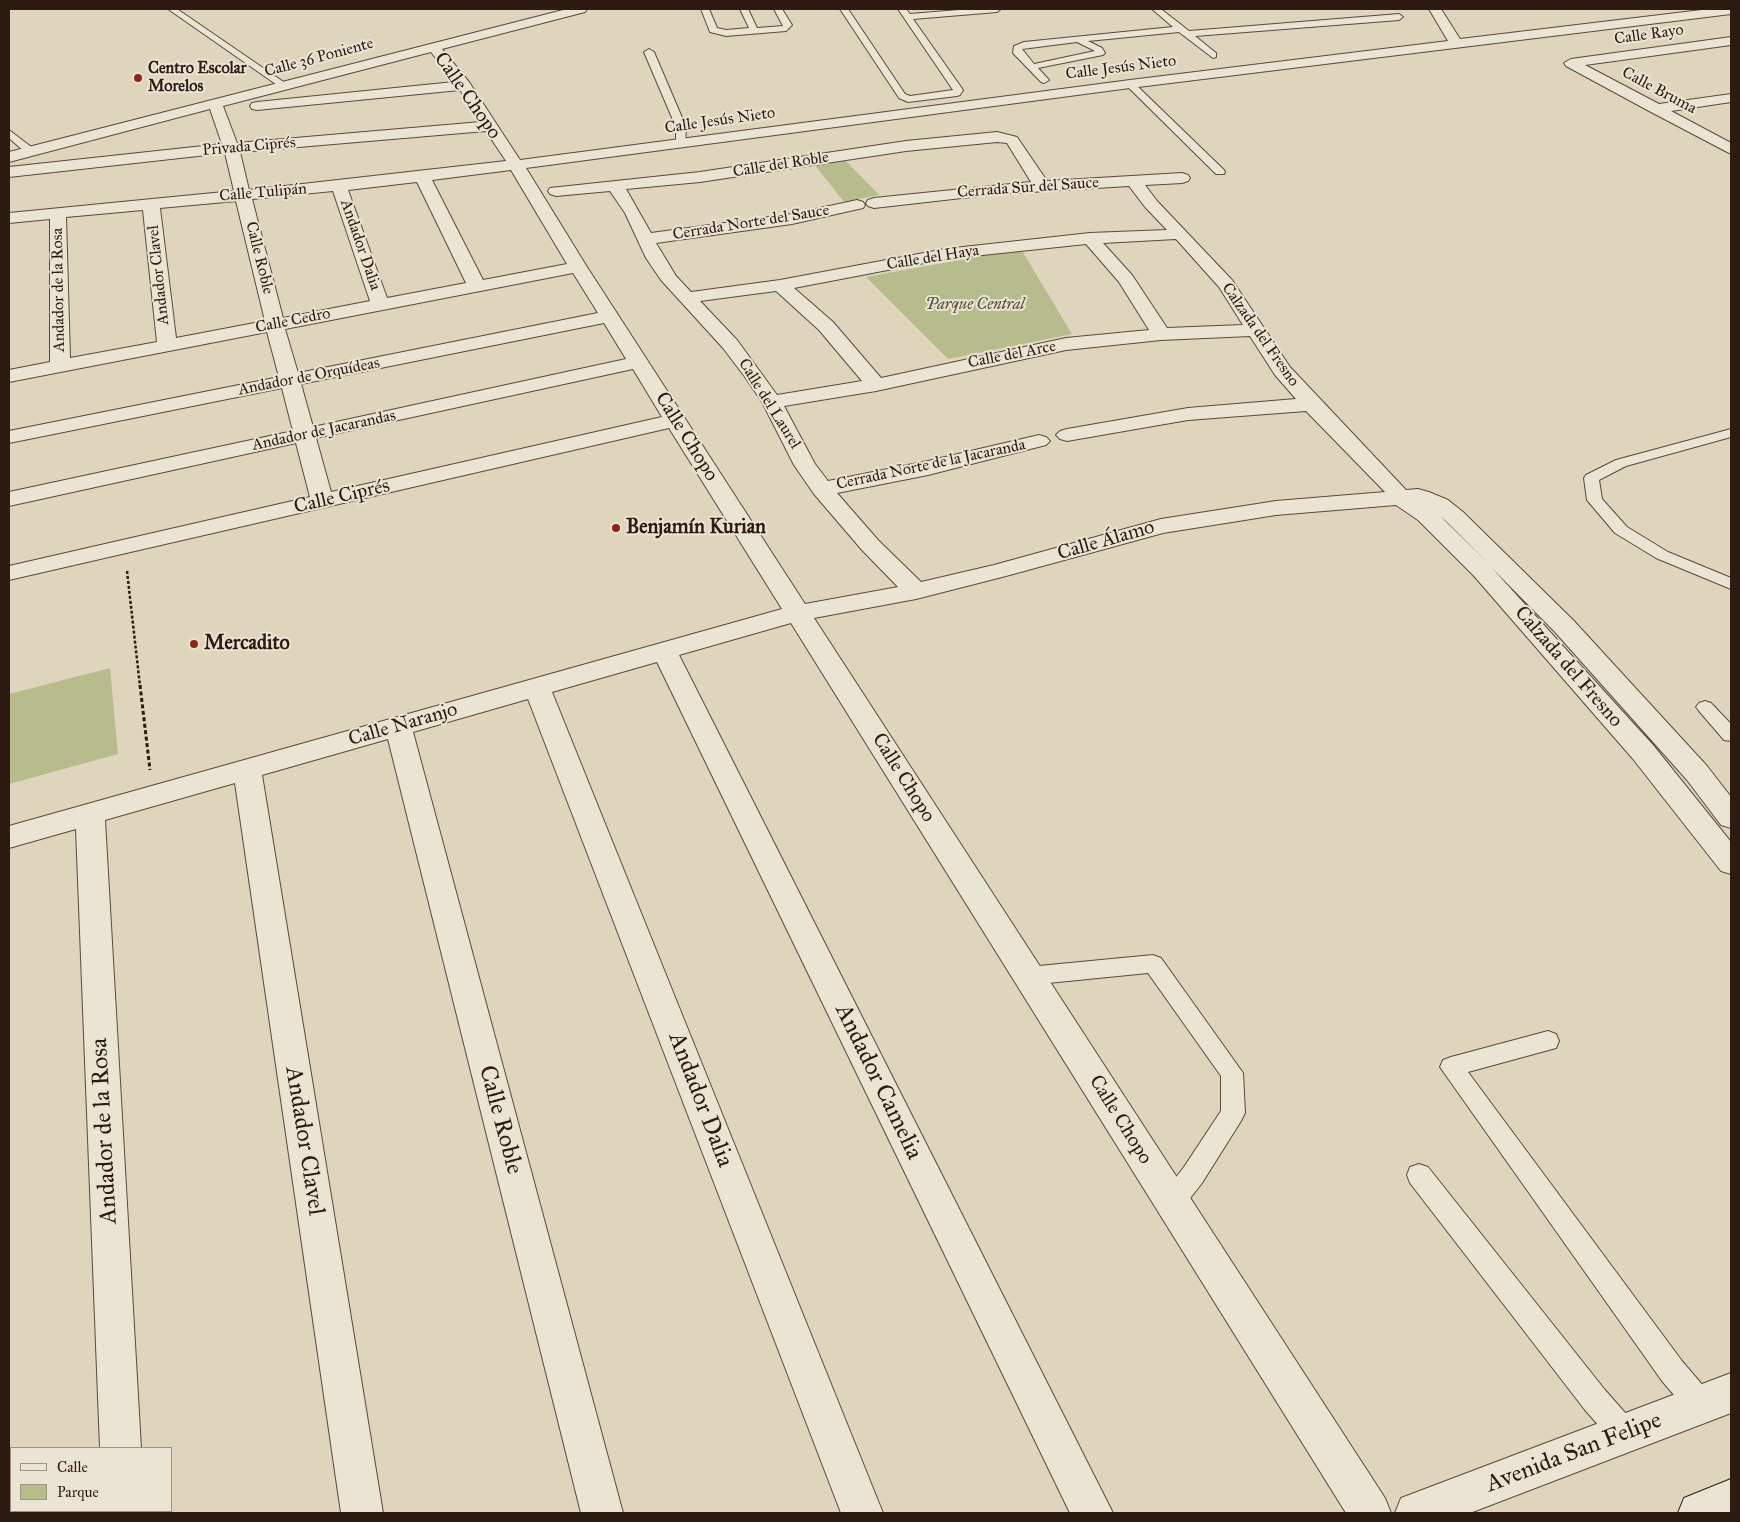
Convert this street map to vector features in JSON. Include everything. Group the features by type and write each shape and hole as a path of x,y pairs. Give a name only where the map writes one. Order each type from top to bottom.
{"street":[{"name":"Calle 36 Poniente","path":"9,157 216,107 283,85 581,9"},
{"path":"1435,9 1457,45"},
{"name":"Calle Jesús Nieto","path":"516,165 1130,84 1731,10"},
{"name":"Calle Rayo","path":"1571,63 1731,41"},
{"name":"Calle Chopo","path":"432,46 464,85 516,165 638,362 1370,1513"},
{"name":"Calle Bruma","path":"1571,63 1731,149"},
{"path":"216,107 464,85"},
{"path":"1656,109 1731,98"},
{"name":"Calle Roble","path":"216,107 231,148 275,325 322,501"},
{"name":"Privada Ciprés","path":"9,172 231,148 489,126"},
{"name":"Calle del Roble","path":"556,191 700,177 906,146 1005,138 1012,140 1042,186"},
{"name":"Calle Tulipán","path":"9,218 339,186 516,165"},
{"path":"422,176 477,286"},
{"name":"Cerrada Sur del Sauce","path":"874,203 942,194 1182,178"},
{"name":"Calzada del Fresno","path":"1134,182 1151,204 1182,234 1226,284 1282,371 1311,404 1482,570 1643,752 1731,863"},
{"name":"Calle del Laurel","path":"615,185 633,213 670,280 730,344 753,374 772,402 805,465 822,488 870,545 916,591"},
{"name":"Andador Dalia","path":"339,186 380,305"},
{"name":"Andador Clavel","path":"151,204 167,346"},
{"name":"Cerrada Norte del Sauce","path":"646,239 792,219 857,205"},
{"name":"Andador de la Rosa","path":"58,214 60,366"},
{"name":"Calle del Haya","path":"686,298 780,286 945,254 1090,238 1182,234"},
{"path":"1090,238 1126,279 1161,334"},
{"name":"Calle Cedro","path":"9,376 578,267"},
{"path":"780,286 826,326 876,384"},
{"name":"Andador de Orquídeas","path":"9,437 609,316"},
{"name":"Calle del Arce","path":"772,402 876,384 1066,344 1161,334 1255,330"},
{"name":"Andador de Jacarandas","path":"9,500 638,362"},
{"path":"1067,435 1188,414 1311,404"},
{"name":"Calle Ciprés","path":"9,573 675,420"},
{"name":"Cerrada Norte de la Jacaranda","path":"822,488 928,468 1039,442"},
{"name":"Calzada del Fresno","path":"1403,493 1440,505 1455,517 1564,626 1697,773 1731,817"},
{"name":"Calle Álamo","path":"798,613 916,591 998,572 1161,526 1276,508 1403,493"},
{"name":"Calle Naranjo","path":"9,837 798,613"},
{"name":"Andador Camelia","path":"664,651 1092,1513"},
{"name":"Andador Dalia","path":"537,687 862,1513"},
{"name":"Calle Roble","path":"398,726 602,1513"},
{"name":"Andador Clavel","path":"247,769 362,1513"},
{"name":"Andador de la Rosa","path":"90,814 120,1447"},
{"name":"Avenida San Felipe","path":"1416,1513 1716,1399"},
{"path":"1699,1513 1731,1500"}],"lane":[{"path":"172,9 283,85"},
{"path":"705,9 713,30 718,32 786,28 788,25 778,9"},
{"path":"744,9 754,30"},
{"path":"844,9 902,96 908,99 918,99 957,93 958,90 902,9"},
{"path":"909,17 996,9"},
{"path":"1156,9 1213,55"},
{"path":"1044,80 1018,53 1017,48 1024,44 1183,31 1399,17"},
{"path":"1032,67 1096,56 1100,53 1099,50 1079,40"},
{"path":"648,52 681,128 681,144"},
{"path":"1130,84 1220,172"},
{"path":"10,136 30,151"},
{"path":"1731,433 1621,463 1591,478 1595,500 1621,530 1662,555 1731,584"},
{"path":"1705,707 1731,736"},
{"path":"1028,976 1154,964 1232,1072 1233,1113 1193,1175 1172,1202"},
{"path":"1548,1041 1451,1067 1672,1371 1716,1399"},
{"path":"1419,1175 1595,1400 1625,1434"}],"path":[{"path":"124,547 152,796"}],"green space":[{"path":"844,159 879,195 844,202 814,164"},
{"name":"Parque Central","path":"1021,249 1072,334 948,359 866,277"},
{"path":"110,668 118,754 9,784 9,694"}],"place":[{"name":"Centro Escolar Morelos","path":"138,78"},
{"name":"Benjamín Kurian","path":"616,528"},
{"name":"Mercadito","path":"194,644"}]}
